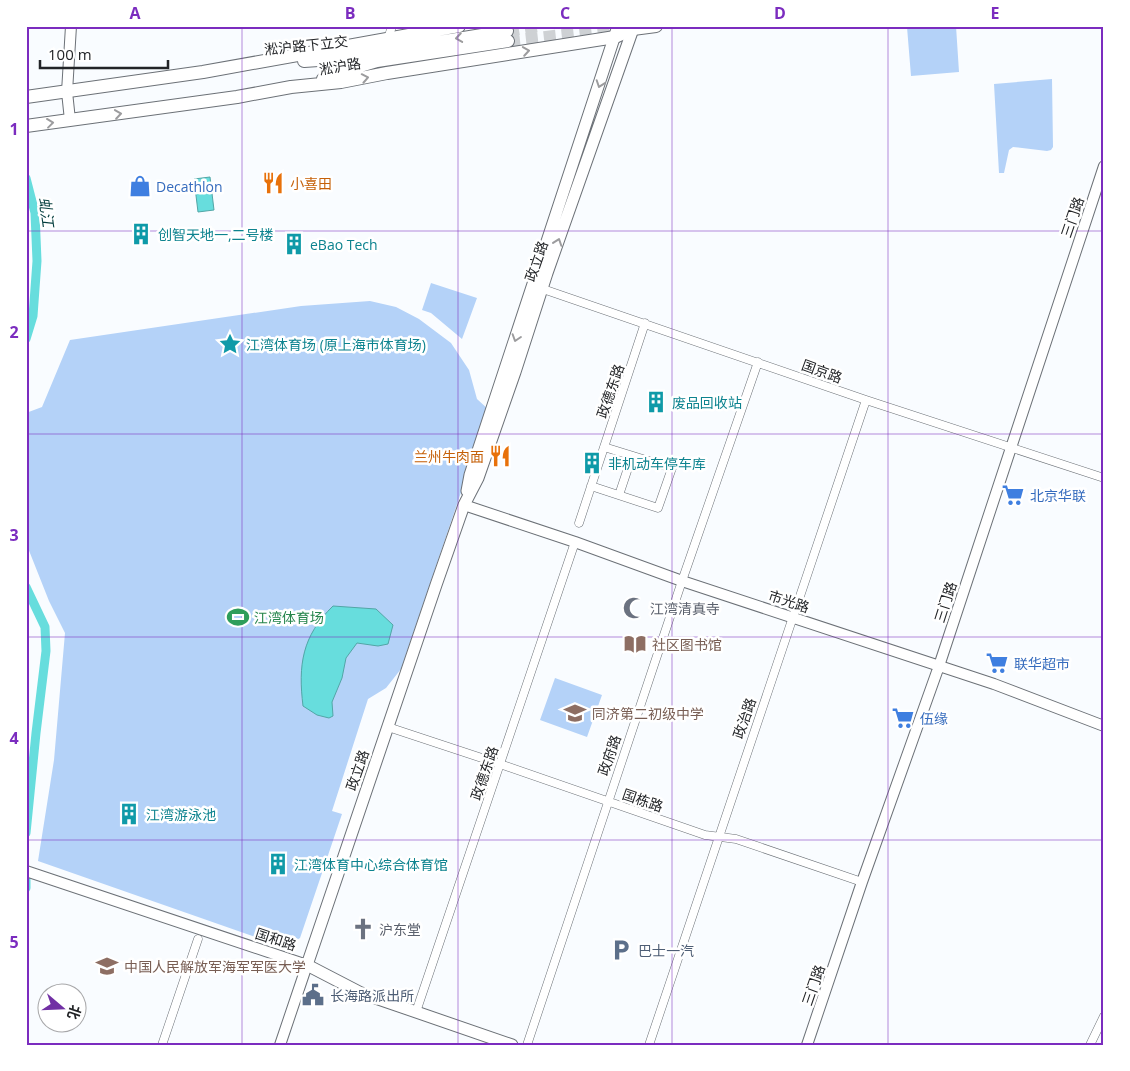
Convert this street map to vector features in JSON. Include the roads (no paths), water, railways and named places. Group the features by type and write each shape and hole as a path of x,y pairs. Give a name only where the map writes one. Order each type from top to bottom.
{"main road":[{"name":"淞沪路","path":"29,93 66,92 226,68 459,26"},
{"name":"淞沪路","path":"28,125 237,97 291,87 341,82 634,28 656,26"},
{"name":"政立路","path":"538,287 634,28"},
{"name":"政立路","path":"307,965 464,505 478,478 515,372 538,287 617,32"},
{"name":"淞沪路下立交","path":"226,68 333,59 507,36 377,62 350,69 330,78 291,87"},
{"name":"国和路","path":"307,965 361,993 512,1045"}],"street":[{"path":"70,120 66,92 71,26"},
{"path":"388,39 392,26"},
{"name":"三门路","path":"807,1045 862,882 939,666 1076,246 1104,166"},
{"name":"国京路","path":"538,287 866,400 1104,478"},
{"name":"政德东路","path":"579,523 645,323"},
{"name":"政府路","path":"527,1045 607,801 758,362"},
{"name":"政治路","path":"649,1045 866,400"},
{"path":"592,486 658,508 672,468 604,447"},
{"path":"619,495 632,456"},
{"name":"市光路","path":"464,505 575,542 682,581 994,684 1104,726"},
{"name":"政德东路","path":"416,1012 575,542"},
{"name":"国栋路","path":"388,727 705,835 736,838 862,882"},
{"name":"国和路","path":"26,871 307,965"},
{"path":"162,1045 198,939"},
{"name":"政立路","path":"280,1045 307,965"},
{"path":"1090,1045 1104,1016"}],"waterway":[{"name":"虬江","path":"26,178 35,213 37,261 33,316 26,339"},
{"name":"虬江","path":"26,587 45,627 46,651 26,833"},
{"name":"虬江","path":"26,872 26,888"}],"tunnel":[{"path":"507,31 538,26"},
{"path":"508,41 627,28"}],"place":[{"name":"小喜田","path":"273,183"},
{"name":"Decathlon","path":"140,186"},
{"name":"创智天地一,二号楼","path":"141,234"},
{"name":"eBao Tech","path":"294,244"},
{"name":"江湾体育场 (原上海市体育场)","path":"230,344"},
{"name":"废品回收站","path":"656,402"},
{"name":"兰州牛肉面","path":"500,456"},
{"name":"非机动车停车库","path":"592,463"},
{"name":"北京华联","path":"1013,495"},
{"name":"江湾清真寺","path":"634,608"},
{"name":"江湾体育场","path":"238,617"},
{"name":"社区图书馆","path":"635,644"},
{"name":"联华超市","path":"997,663"},
{"name":"同济第二初级中学","path":"575,713"},
{"name":"伍缘","path":"903,718"},
{"name":"江湾游泳池","path":"129,814"},
{"name":"江湾体育中心综合体育馆","path":"278,864"},
{"name":"沪东堂","path":"363,929"},
{"name":"巴士一汽","path":"621,950"},
{"name":"中国人民解放军海军军医大学","path":"107,966"},
{"name":"长海路派出所","path":"313,995"}]}
